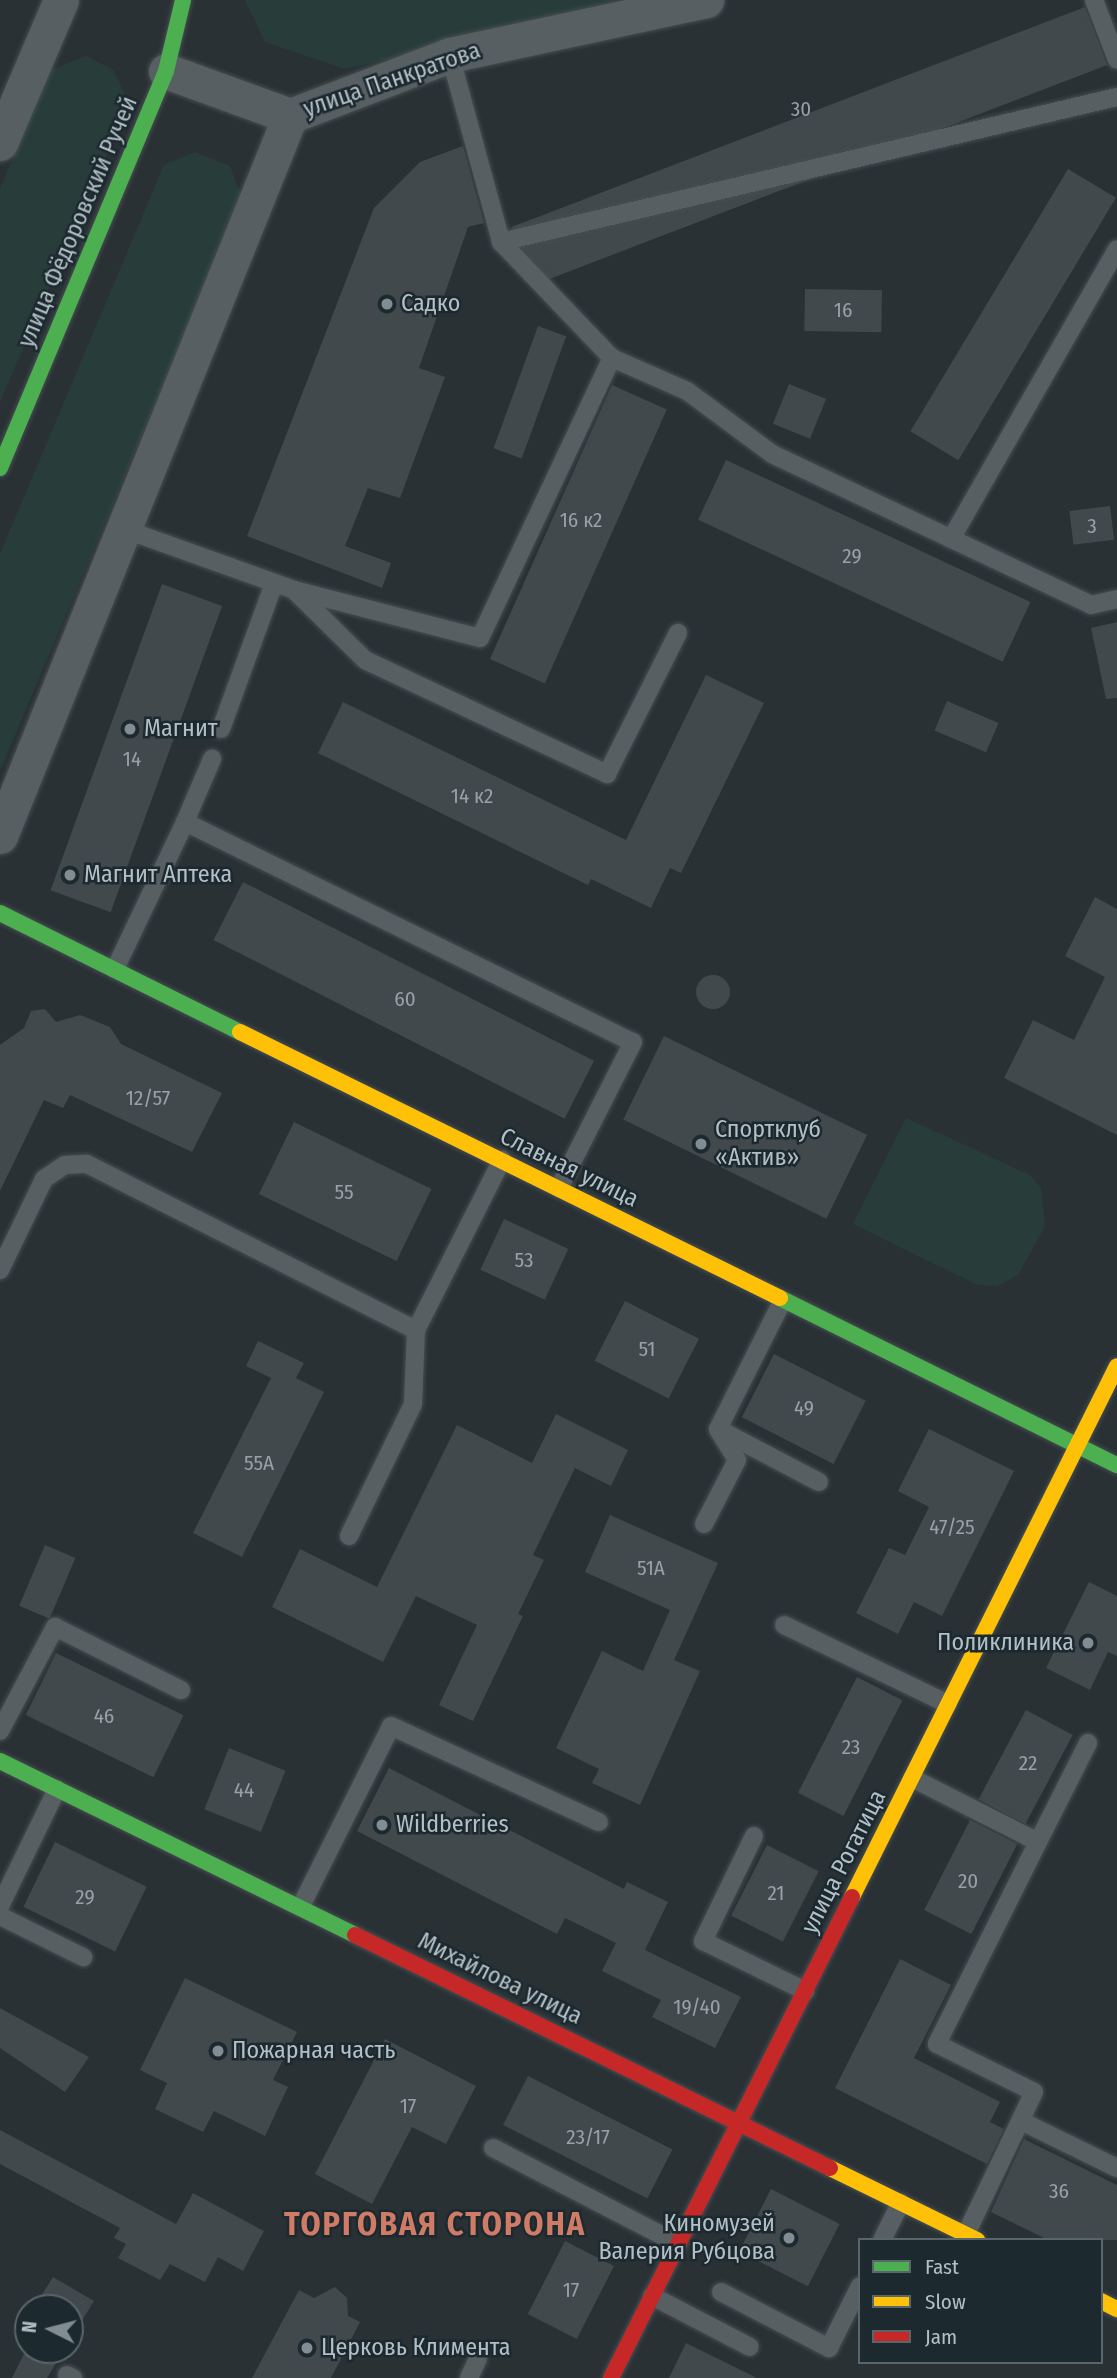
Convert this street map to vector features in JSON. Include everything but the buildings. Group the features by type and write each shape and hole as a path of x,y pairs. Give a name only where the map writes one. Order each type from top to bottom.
{"street":[{"path":"0,143 61,0"},
{"name":"улица Фёдоровский Ручей","path":"0,468 166,71 183,0"},
{"name":"улица Панкратова","path":"166,71 290,116 450,55 706,0"},
{"path":"0,836 290,116"},
{"name":"Славная улица","path":"0,913 1117,1465"},
{"name":"улица Рогатица","path":"611,2378 1117,1366"},
{"name":"Михайлова улица","path":"0,1761 301,1906 972,2237"}],"lane":[{"path":"1094,0 1117,60"},
{"path":"450,55 501,242 612,358 687,391 772,454 1091,605 1117,599"},
{"path":"501,242 1116,101"},
{"path":"951,539 1117,249"},
{"path":"124,529 294,590 480,638 612,358"},
{"path":"221,729 274,583"},
{"path":"294,590 365,660 607,774 678,633"},
{"path":"115,969 212,759"},
{"path":"184,822 633,1042 559,1188"},
{"path":"349,1536 413,1404 416,1329 502,1160"},
{"path":"0,1270 44,1179 65,1165 87,1164 416,1329"},
{"path":"718,1429 782,1300"},
{"path":"718,1429 819,1482"},
{"path":"704,1524 737,1460 718,1429"},
{"path":"784,1625 948,1704"},
{"path":"0,1731 55,1627 181,1690"},
{"path":"301,1906 391,1726 599,1822"},
{"path":"972,2237 1034,2092 937,2043 1088,1743"},
{"path":"912,1778 1038,1842"},
{"path":"0,1906 57,1789"},
{"path":"754,1836 703,1941 805,1991"},
{"path":"0,1916 83,1957"},
{"path":"1023,2122 1117,2168"},
{"path":"493,2148 678,2244"},
{"path":"884,2238 901,2202"},
{"path":"720,2292 830,2348 858,2290"},
{"path":"652,2296 750,2347"},
{"path":"469,2378 478,2359"}],"green space":[{"path":"245,0 657,0 345,69 265,42"},
{"path":"86,56 113,70 129,103 0,402 0,189 51,70"},
{"path":"195,152 230,166 242,198 0,771 0,554 164,165"},
{"path":"906,1118 1030,1175 1041,1188 1045,1226 1018,1275 997,1286 978,1285 853,1224"}],"traffic: fast":[{"path":"0,468 166,71 183,0"},
{"path":"0,913 240,1032"},
{"path":"780,1298 1117,1465"},
{"path":"0,1761 355,1935"}],"traffic: slow":[{"path":"240,1032 780,1298"},
{"path":"852,1897 1117,1366"},
{"path":"830,2168 973,2238"},
{"path":"1103,2302 1117,2309"}],"traffic: jam":[{"path":"611,2378 852,1897"},
{"path":"355,1935 830,2168"}],"place":[{"name":"Садко","path":"387,304"},
{"name":"Магнит","path":"130,729"},
{"name":"Магнит Аптека","path":"70,875"},
{"name":"Спортклуб «Актив»","path":"701,1144"},
{"name":"Поликлиника","path":"1088,1643"},
{"name":"Wildberries","path":"382,1825"},
{"name":"Пожарная часть","path":"218,2051"},
{"name":"Киномузей Валерия Рубцова","path":"789,2238"},
{"name":"Церковь Климента","path":"307,2348"}],"district":[{"name":"ТОРГОВАЯ СТОРОНА","path":"435,2224"}]}
